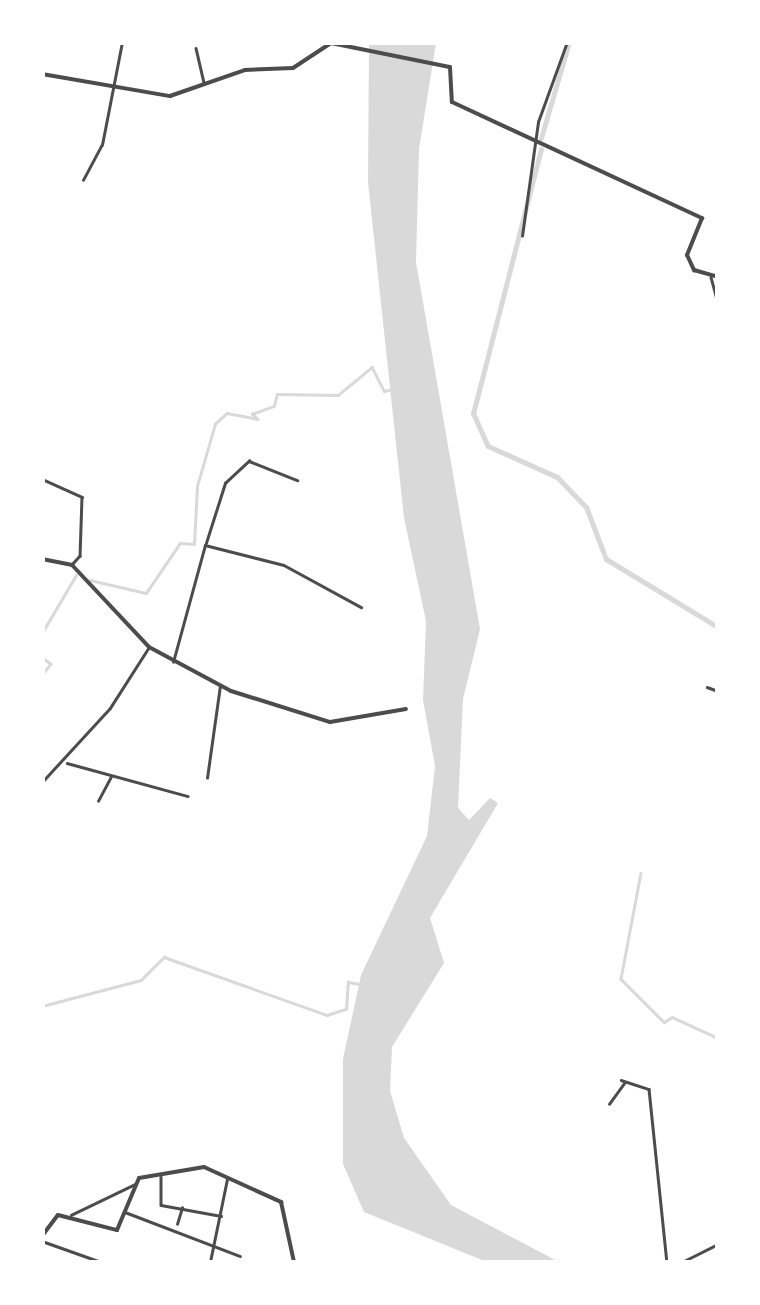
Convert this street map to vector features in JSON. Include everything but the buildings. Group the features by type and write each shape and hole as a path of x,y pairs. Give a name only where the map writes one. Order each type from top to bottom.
{"street":[{"path":"83,180 118,85 122,42"},
{"path":"522,236 536,143 566,42"},
{"path":"42,74 170,96 204,82 293,68 318,45 450,67 452,102 702,218 687,255 694,270 714,276 710,301 718,303"},
{"path":"196,48 204,82"},
{"path":"173,662 225,483 249,460 297,480"},
{"path":"42,479 82,497 72,565"},
{"path":"205,546 284,565 361,607"},
{"path":"42,559 72,565 149,647 220,685 330,722 406,709"},
{"path":"42,782 66,762 149,647"},
{"path":"208,778 220,685"},
{"path":"707,688 718,691"},
{"path":"66,762 188,796"},
{"path":"98,801 112,776"},
{"path":"610,1104 623,1081 648,1089 667,1262"},
{"path":"69,1217 136,1183 204,1167 281,1202 294,1262"},
{"path":"161,1175 161,1205 221,1216"},
{"path":"210,1262 217,1246 228,1177"},
{"path":"101,1262 42,1239 58,1215 109,1232 124,1212 136,1183"},
{"path":"177,1225 182,1208"},
{"path":"124,1212 177,1225 240,1256"},
{"path":"682,1262 718,1244"}],"shaded area":[{"path":"369,43 436,43 419,149 416,262 480,629 463,699 458,808 469,820 490,798 498,803 430,918 444,963 392,1047 390,1091 404,1138 451,1205 559,1262 487,1262 364,1212 343,1164 343,1059 361,975 427,836 435,766 423,700 426,621 404,518 368,182"}],"waterway":[{"path":"541,138 569,42"},
{"path":"541,149 473,413 488,446 557,477 586,507 606,559 718,627"},
{"path":"90,580 146,593 180,543 194,544 197,486 215,424 227,413 257,419 252,414 274,406 277,394 338,395 372,367 384,391 392,389"},
{"path":"42,633 76,575"},
{"path":"42,657 51,664 42,675"},
{"path":"641,873 621,979 664,1022 672,1017 718,1038"},
{"path":"42,1006 141,980 164,957 327,1015 346,1009 348,982 359,984"}]}
